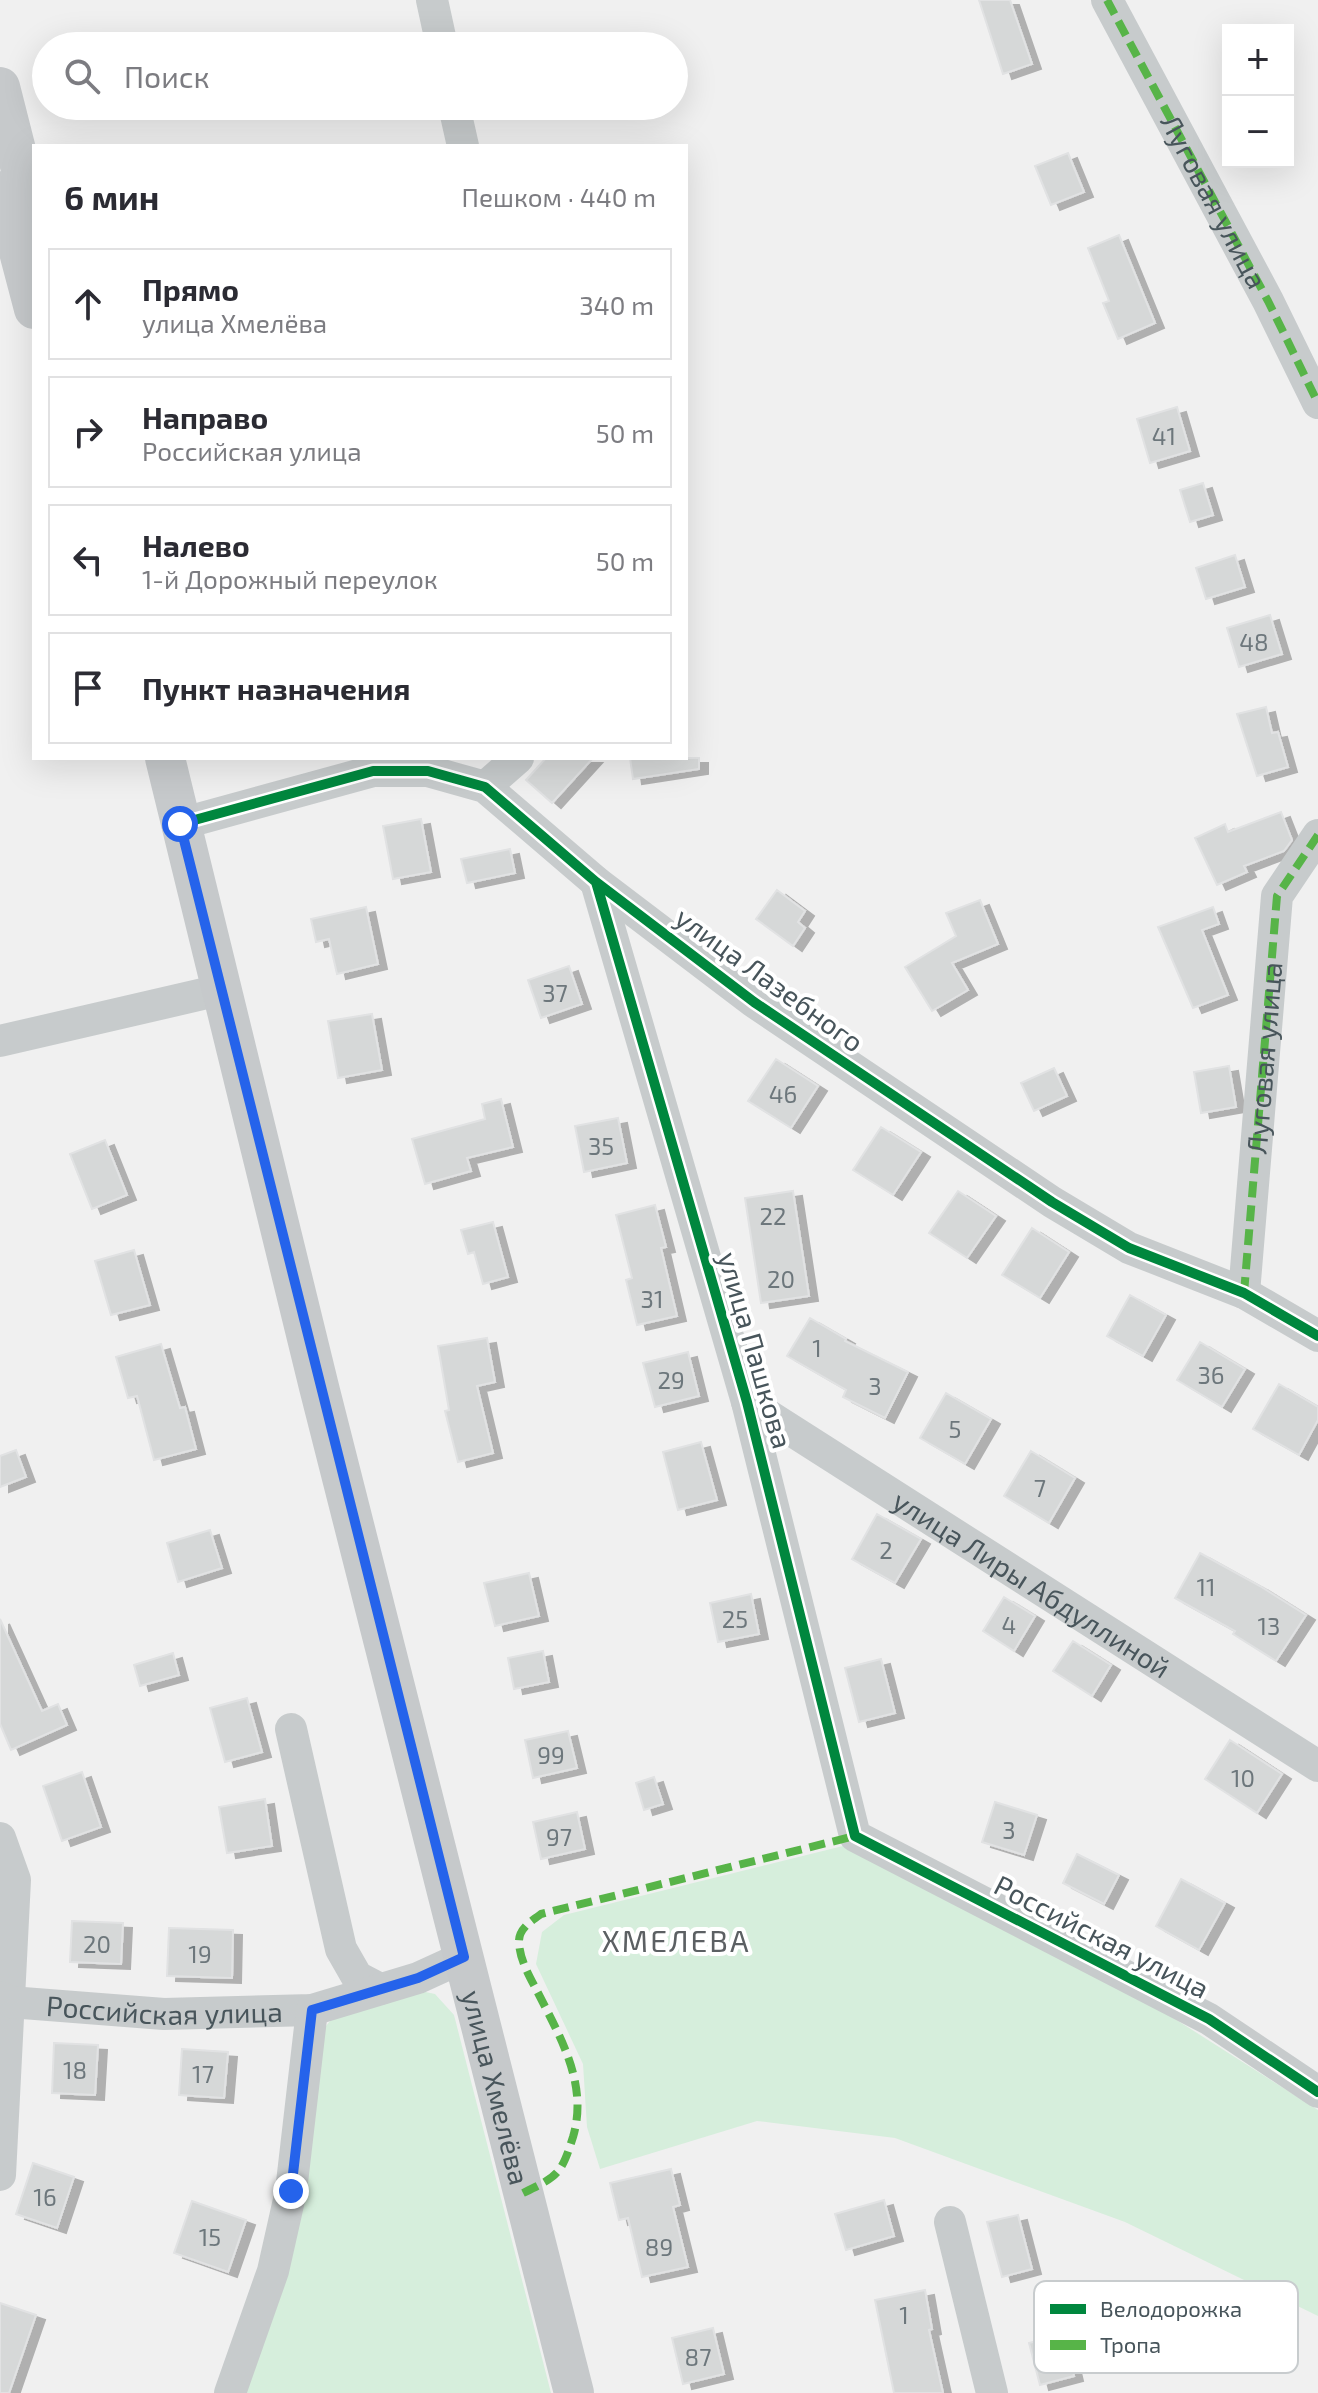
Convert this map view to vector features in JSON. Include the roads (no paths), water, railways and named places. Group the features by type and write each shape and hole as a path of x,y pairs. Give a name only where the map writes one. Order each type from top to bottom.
{"main road":[{"path":"0,87 32,213"},
{"path":"0,179 32,301"},
{"name":"улица Хмелёва","path":"163,760 574,2393"}],"street":[{"path":"432,0 439,32"},
{"name":"Луговая улица","path":"1107,0 1268,301 1318,403"},
{"path":"457,120 463,144"},
{"path":"485,787 516,760"},
{"name":"улица Лазебного","path":"180,824 373,771 428,771 485,787 596,882 754,1002 1052,1202 1129,1248 1244,1293 1318,1336"},
{"name":"Луговая улица","path":"1244,1293 1277,896 1318,835"},
{"name":"улица Пашкова","path":"596,882 747,1402 855,1836"},
{"path":"0,1041 220,990"},
{"name":"улица Лиры Абдуллиной","path":"747,1402 1318,1766"},
{"path":"291,1729 341,1949 357,1977 380,1989"},
{"name":"Российская улица","path":"855,1836 1209,2019 1318,2092"},
{"path":"0,1838 15,1880 5,1999 0,2175"},
{"name":"Российская улица","path":"5,1999 164,2014 312,2010 418,1978 464,1957"},
{"path":"230,2393 273,2271 291,2191 312,2010"},
{"path":"950,2222 992,2393"}],"district":[{"name":"ХМЕЛЕВА","path":"676,1940"}]}
